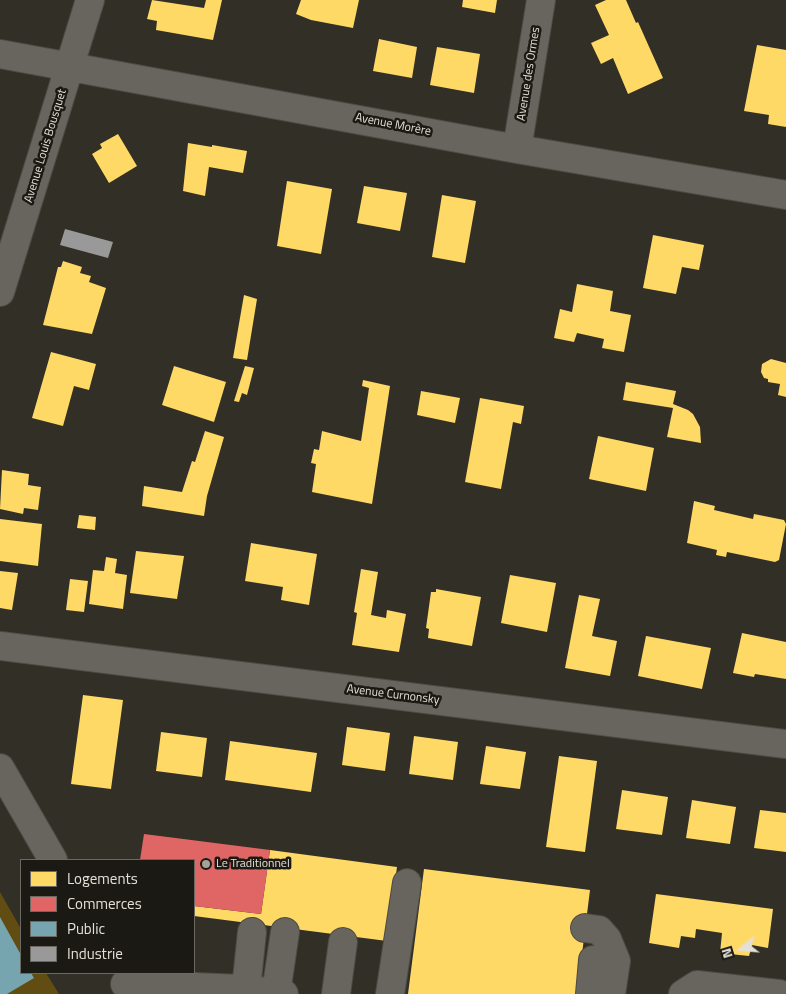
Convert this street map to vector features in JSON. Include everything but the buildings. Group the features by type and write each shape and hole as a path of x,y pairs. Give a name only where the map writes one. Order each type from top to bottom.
{"street":[{"name":"Avenue Louis Bousquet","path":"0,292 71,67 90,0"},
{"name":"Avenue des Ormes","path":"517,149 541,0"},
{"name":"Avenue Morère","path":"0,54 517,149 786,195"},
{"name":"Avenue Curnonsky","path":"0,646 786,744"},
{"path":"0,768 52,859"},
{"path":"390,994 407,883"},
{"path":"585,928 599,930 607,939 616,961 611,994"},
{"path":"246,989 252,932"},
{"path":"124,984 159,979 280,994 284,932"},
{"path":"336,994 343,942"},
{"path":"590,994 594,960"},
{"path":"683,994 697,985 779,994"}],"shaded area":[{"path":"0,892 20,927 20,974 47,974 59,994 0,994"}],"place":[{"name":"Le Traditionnel","path":"206,864"}]}
